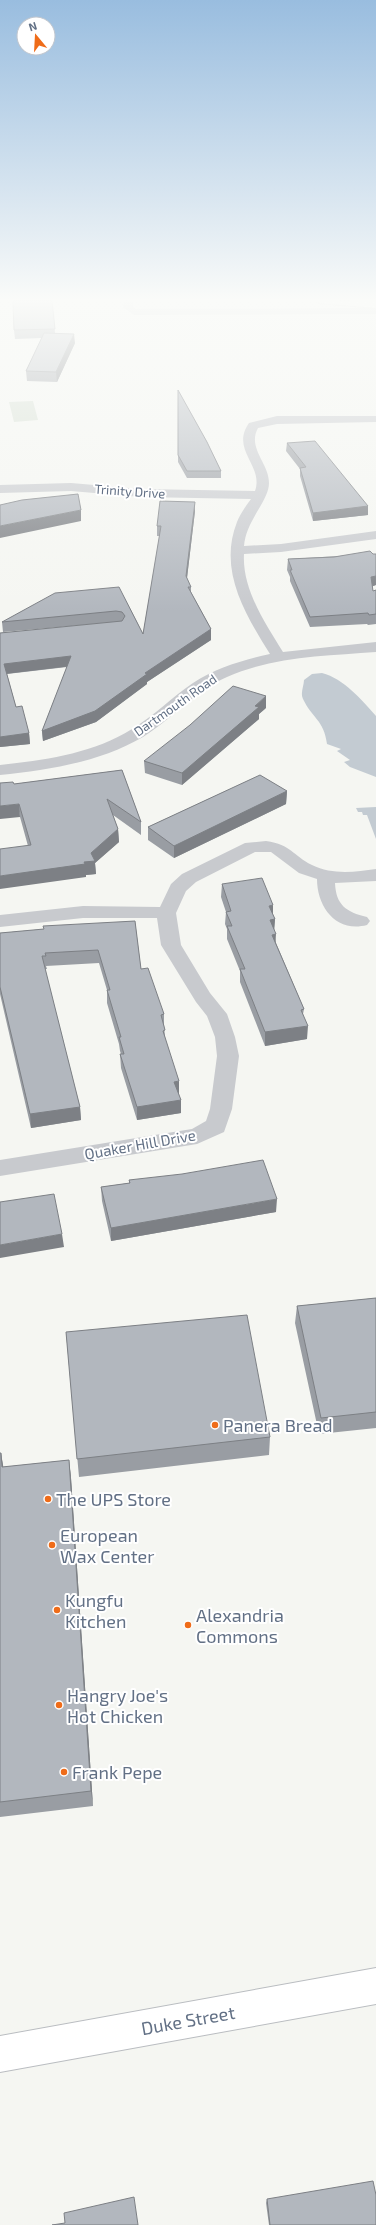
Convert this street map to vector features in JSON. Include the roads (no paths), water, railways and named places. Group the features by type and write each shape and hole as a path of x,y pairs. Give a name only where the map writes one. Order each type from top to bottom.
{"main road":[{"name":"Duke Street","path":"0,2054 376,1986"}],"street":[{"path":"280,657 248,604 239,581 235,558 237,543 244,519 260,495 262,478 251,455 248,434 253,425 277,420 376,419"},
{"name":"Trinity Drive","path":"0,489 70,487 141,493 260,495"},
{"path":"237,550 293,547 376,535"},
{"name":"Dartmouth Road","path":"0,770 67,760 118,743 138,732 206,681 247,664 280,657 376,647"},
{"path":"0,920 75,910 134,910 166,913 178,888 189,878 251,847 266,846 277,848 305,869 326,876 345,878 376,875"},
{"path":"326,876 325,892 336,913 346,919 360,921"},
{"name":"Quaker Hill Drive","path":"0,1168 197,1136 216,1126 221,1109 228,1056 225,1037 217,1014 200,991 171,945 166,913"}],"place":[{"name":"Panera Bread","path":"215,1425"},
{"name":"The UPS Store","path":"48,1499"},
{"name":"European Wax Center","path":"52,1545"},
{"name":"Kungfu Kitchen","path":"57,1610"},
{"name":"Alexandria Commons","path":"188,1625"},
{"name":"Hangry Joe's Hot Chicken","path":"59,1705"},
{"name":"Frank Pepe","path":"64,1772"}]}
